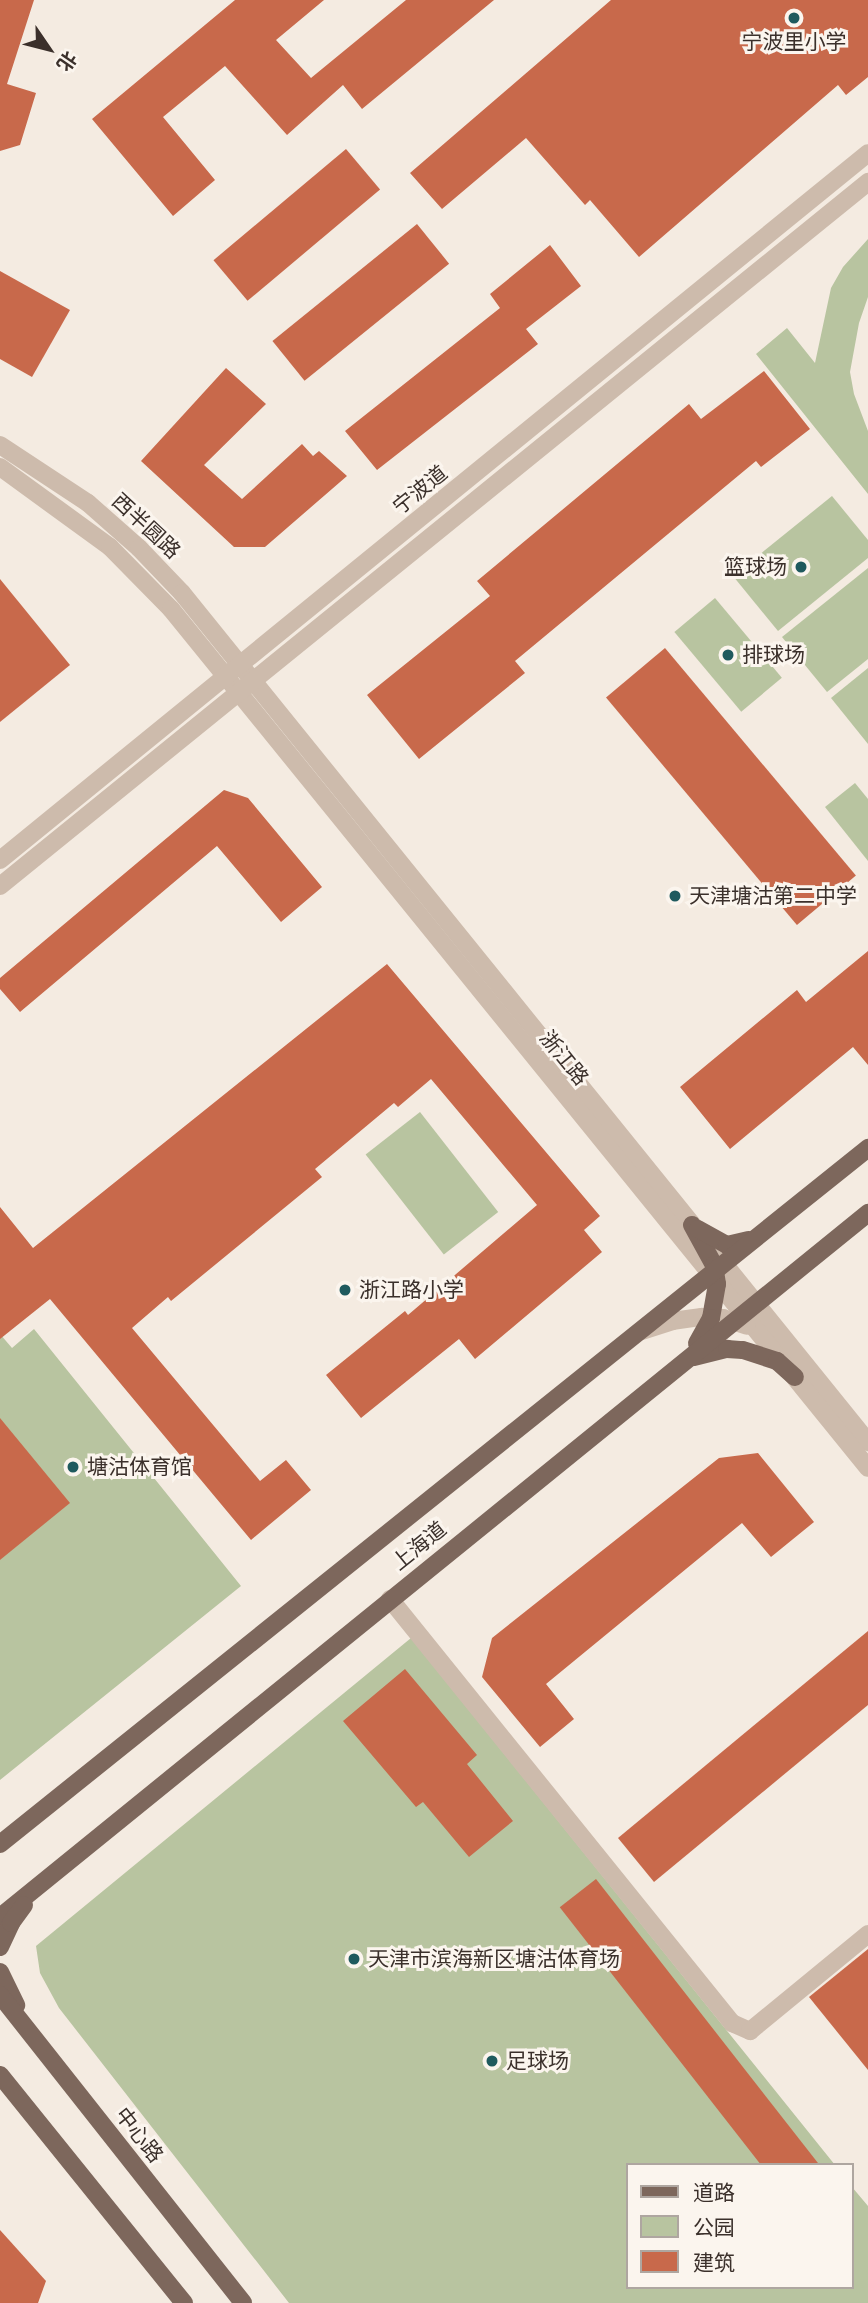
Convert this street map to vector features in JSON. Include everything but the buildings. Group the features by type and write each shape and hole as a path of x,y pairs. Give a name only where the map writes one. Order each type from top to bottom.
{"main road":[{"name":"上海道","path":"2,1844 638,1333 717,1273 758,1236 868,1148"},
{"name":"上海道","path":"0,1917 678,1364 868,1213"},
{"path":"692,1225 712,1239 727,1245 758,1236"},
{"path":"678,1364 703,1335 711,1318 717,1273"},
{"path":"678,1364 712,1351 743,1350 800,1371"},
{"path":"0,1947 11,1923 41,1884"},
{"path":"0,1972 32,2036"},
{"name":"中心路","path":"0,1995 243,2303"},
{"path":"0,2010 32,2036"},
{"path":"0,2075 184,2303"}],"street":[{"name":"宁波道","path":"0,860 868,153"},
{"name":"宁波道","path":"0,886 868,182"},
{"name":"西半圆路","path":"0,445 88,503 139,548 182,593 240,665"},
{"name":"西半圆路","path":"0,467 75,519 137,572 225,677"},
{"name":"浙江路","path":"240,665 692,1225 717,1273"},
{"name":"浙江路","path":"225,677 717,1273 755,1329 800,1371 868,1468"},
{"name":"浙江路","path":"744,1313 868,1442"},
{"path":"638,1333 673,1321 744,1313"},
{"path":"390,1599 733,2023 750,2031 868,1934"}],"green space":[{"path":"868,239 868,297 859,323 850,372 854,394 868,431 868,494 756,354 787,328 815,363 831,288 843,267"},
{"name":"篮球场","path":"832,496 868,540 868,558 778,631 733,576"},
{"name":"篮球场","path":"868,568 868,659 827,692 782,637"},
{"name":"排球场","path":"715,598 782,678 741,712 674,632"},
{"path":"868,668 868,744 831,698"},
{"path":"855,783 868,799 868,861 825,807"},
{"path":"420,1112 498,1212 444,1255 366,1154"},
{"name":"塘沽体育馆","path":"34,1329 241,1586 0,1780 0,1334 12,1348"},
{"name":"天津市滨海新区塘沽体育场","path":"411,1638 833,2163 626,2163 626,2289 854,2289 854,2189 868,2206 868,2303 289,2303 59,2008 40,1973 36,1946"}],"place":[{"name":"宁波里小学","path":"794,18"},
{"name":"篮球场","path":"801,567"},
{"name":"排球场","path":"728,655"},
{"name":"天津塘沽第二中学","path":"675,896"},
{"name":"浙江路小学","path":"345,1290"},
{"name":"塘沽体育馆","path":"73,1467"},
{"name":"天津市滨海新区塘沽体育场","path":"354,1959"},
{"name":"足球场","path":"492,2061"}]}
